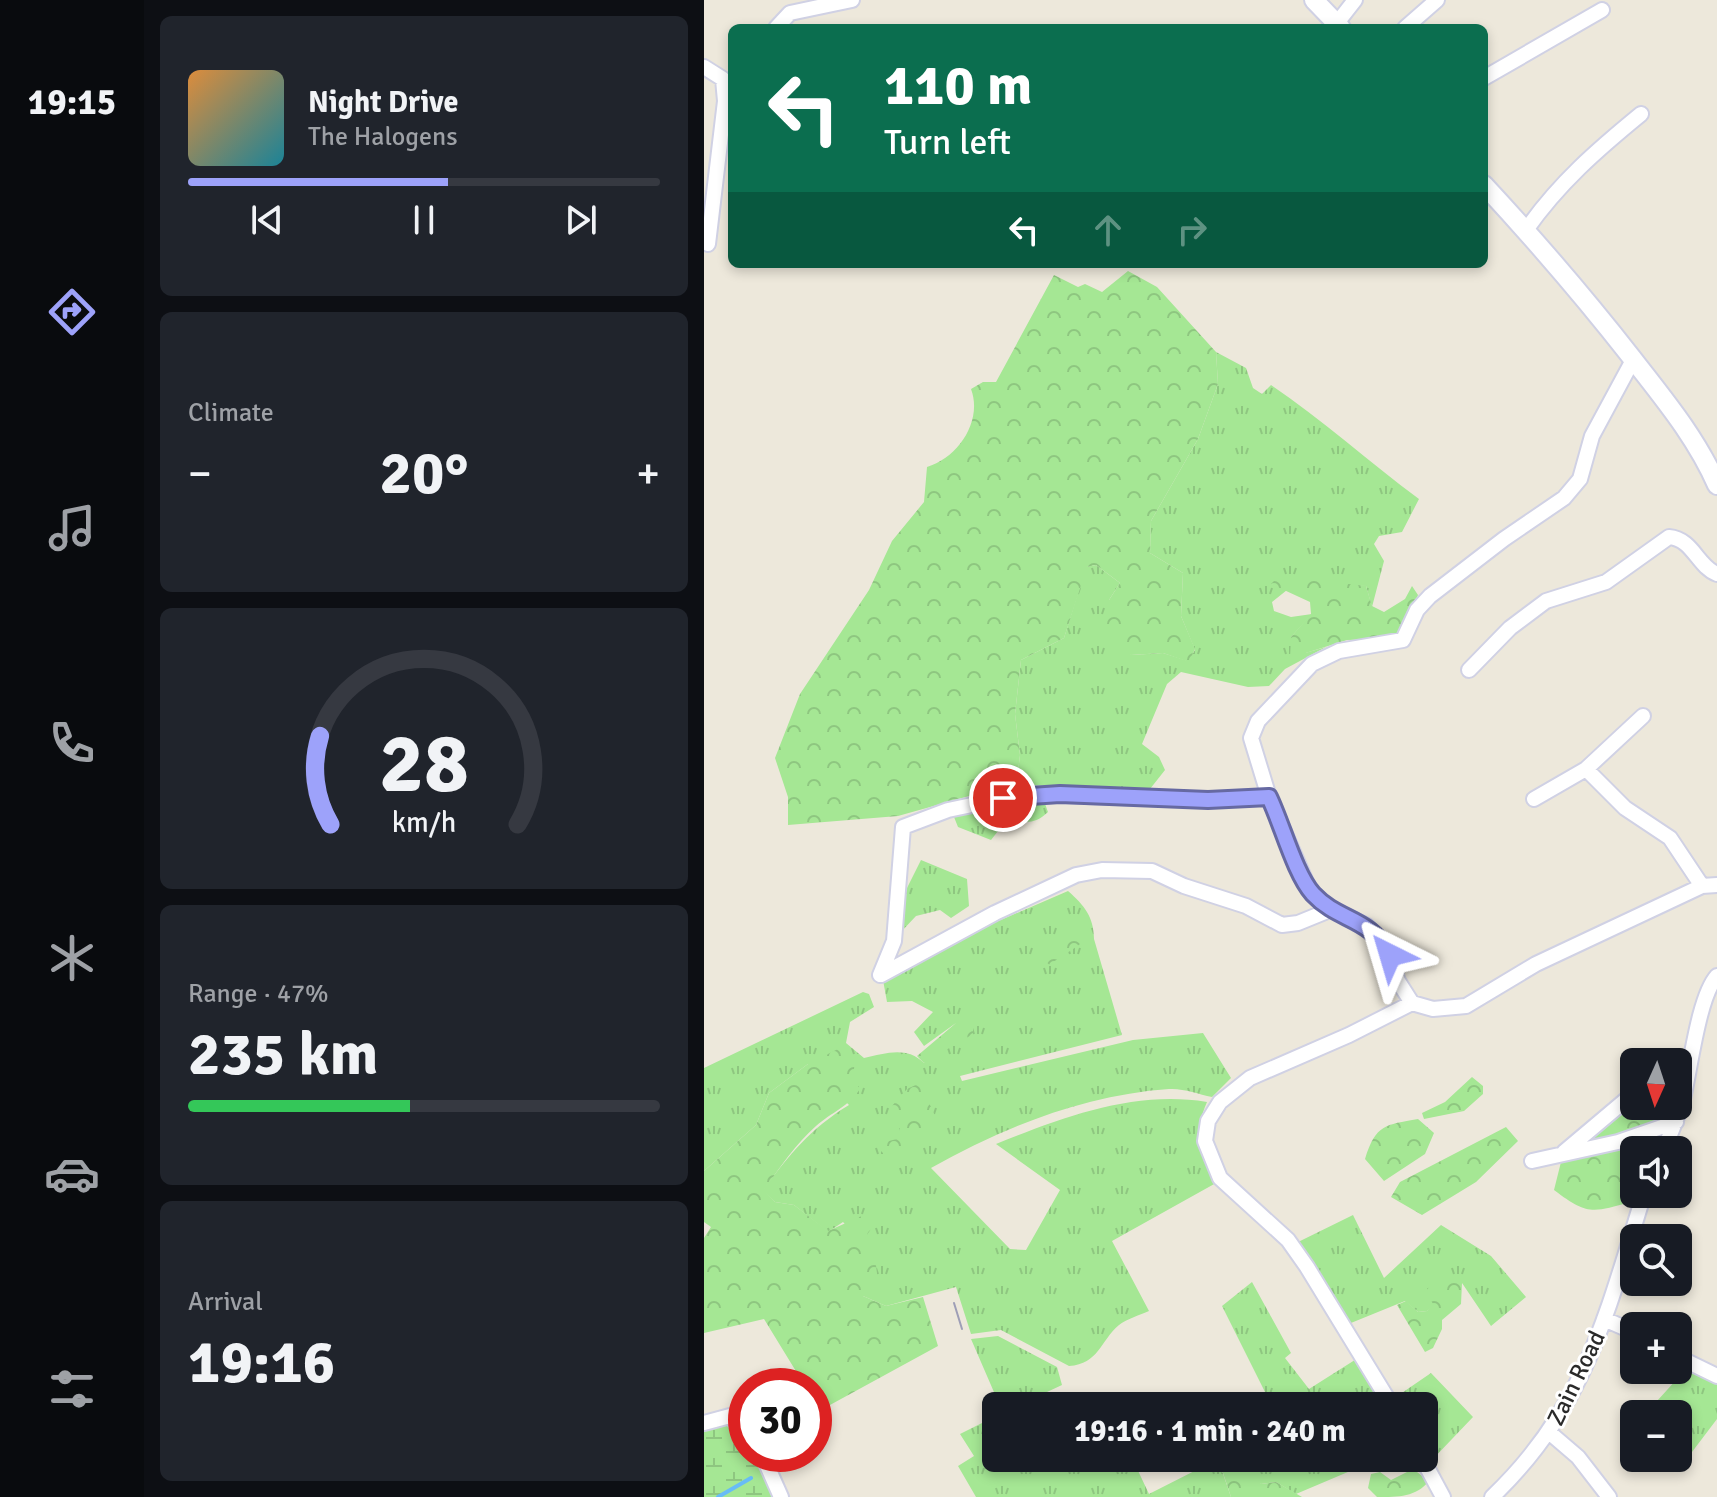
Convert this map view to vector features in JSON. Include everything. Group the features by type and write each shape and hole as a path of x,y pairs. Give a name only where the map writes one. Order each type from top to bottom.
{"main road":[{"path":"1314,0 1337,24"},
{"path":"1488,189 1526,230 1684,425 1717,485"}],"street":[{"path":"780,24 790,13 852,0"},
{"path":"1340,24 1355,0"},
{"path":"1410,24 1437,0"},
{"path":"1488,76 1602,10"},
{"path":"704,67 723,79 728,87 708,244"},
{"path":"1526,230 1553,192 1579,165 1641,114"},
{"path":"1586,769 1625,808 1670,838 1710,886 1549,958 1466,1006 1433,1009 1412,1003 1398,981 1385,947 1359,920 1326,907 1310,891 1269,797 1251,738 1258,721 1312,664 1339,651 1403,640 1417,610 1430,596 1564,498 1580,479 1592,436 1633,360"},
{"path":"1469,670 1510,628 1546,601 1606,582 1669,537 1686,542 1705,566 1717,574"},
{"path":"1534,799 1586,769 1643,716"},
{"path":"1269,797 1208,800 1025,794 948,810 903,827 894,941 880,975 1007,907 1076,875 1102,870 1152,871 1184,886 1246,906 1282,925 1298,923 1325,912 1326,907"},
{"path":"1690,1048 1710,983 1717,976"},
{"path":"1383,1392 1288,1240 1220,1178 1205,1141 1208,1121 1220,1102 1250,1078 1349,1035 1412,1003"},
{"path":"1564,1153 1620,1105"},
{"path":"1670,1136 1676,1122"},
{"path":"1532,1161 1618,1142 1676,1122"},
{"name":"Zain Road","path":"1492,1497 1550,1433 1584,1373 1640,1208"},
{"path":"1604,1319 1620,1326"},
{"path":"1692,1364 1717,1376"},
{"path":"704,1423 728,1417"},
{"path":"1550,1433 1578,1457 1609,1497"},
{"path":"770,1472 781,1497"},
{"path":"1430,1472 1443,1497"}],"green space":[{"path":"1128,271 1157,287 1216,352 1218,384 1198,439 1151,521 1150,553 1183,573 1181,616 1195,649 1189,662 1163,653 1131,655 1105,641 1109,600 1120,583 1096,565 1087,567 1064,638 1021,660 1015,714 1020,755 1016,789 987,791 898,816 788,825 788,797 775,758 800,694 869,590 892,541 924,502 927,467 949,456 965,437 974,413 971,389 983,382 996,382 1054,275 1078,287 1085,284 1102,292"},
{"path":"1216,352 1246,368 1253,388 1262,394 1271,385 1419,499 1402,532 1379,536 1374,544 1384,561 1372,607 1366,586 1272,584 1287,590 1272,602 1274,611 1291,617 1312,614 1291,637 1305,653 1326,647 1285,669 1269,686 1248,687 1181,672 1167,684 1142,744 1159,757 1165,770 1150,789 1016,789 1020,755 1015,714 1021,660 1064,638 1086,567 1096,565 1120,583 1109,600 1131,655 1163,653 1188,661 1195,650 1181,616 1183,573 1150,553 1151,521 1198,439 1218,384"},
{"path":"1279,576 1366,586 1372,606 1384,612 1405,599 1412,586 1418,595 1402,632 1382,639 1347,640 1290,658 1291,637 1311,614 1310,602 1271,584"},
{"path":"1044,801 1048,812 1042,817 1028,822 1006,821 991,840 958,827 954,817 1009,802"},
{"path":"921,860 967,879 969,906 951,918 940,910 916,916 900,933 906,890"},
{"path":"1068,891 1090,918 1122,1035 960,1076 962,1081 1133,1040 1203,1033 1231,1078 1212,1097 1185,1090 1137,1092 1046,1115 987,1139 931,1168 1010,1249 1026,1250 1060,1190 996,1144 1100,1108 1153,1100 1207,1102 1200,1124 1199,1144 1216,1183 1112,1241 1149,1311 1119,1325 1087,1361 1069,1366 1001,1330 971,1334 956,1287 886,1306 863,1296 862,1242 843,1222 828,1232 794,1205 775,1202 763,1190 802,1143 849,1105 808,1064 769,1093 756,1125 704,1171 704,1068 863,992 869,994 874,1007 850,1022 846,1043 864,1058 903,1053 911,1054 924,1063 956,1023 924,1046 914,1032 933,1012 912,1001 887,1002 883,980 996,922"},
{"path":"1082,928 1088,935 1076,947 1050,965 1041,959 1058,939"},
{"path":"956,1023 973,1025 973,1034 924,1063 917,1056"},
{"path":"838,1049 855,1060 853,1078 860,1089 808,1133 764,1190 775,1202 794,1205 828,1231 866,1214 873,1226 862,1242 874,1249 878,1282 863,1296 886,1306 923,1297 938,1346 832,1404 832,1368 794,1368 764,1319 704,1333 704,1238 711,1227 704,1222 704,1171 756,1125 769,1093 808,1064"},
{"path":"1472,1077 1483,1086 1483,1094 1464,1111 1424,1119 1422,1113 1445,1102"},
{"path":"920,1083 935,1116 931,1135 904,1152 886,1156 880,1150 881,1143 897,1139 903,1116 892,1106 907,1089"},
{"path":"1620,1106 1620,1120 1672,1120 1665,1136 1620,1136 1620,1205 1590,1210 1574,1204 1554,1190 1562,1158 1585,1153 1594,1126"},
{"path":"1418,1119 1434,1133 1425,1154 1384,1181 1365,1159 1373,1139 1383,1128"},
{"path":"1506,1127 1518,1141 1476,1182 1422,1215 1391,1197 1400,1182"},
{"path":"1353,1215 1384,1278 1441,1225 1491,1256 1526,1297 1491,1326 1462,1283 1427,1311 1418,1312 1405,1301 1346,1325 1294,1244"},
{"path":"1452,1275 1462,1283 1461,1304 1442,1320 1442,1329 1433,1348 1425,1352 1397,1305 1406,1301 1418,1312 1427,1311 1433,1304 1426,1291 1438,1276"},
{"path":"1252,1282 1291,1353 1285,1358 1309,1389 1358,1358 1378,1392 1265,1392 1222,1306"},
{"path":"998,1336 1057,1367 1062,1385 1047,1392 994,1392 971,1339"},
{"path":"1692,1371 1717,1384 1717,1419 1692,1452 1692,1400 1658,1400 1672,1384 1692,1384"},
{"path":"1431,1373 1473,1417 1438,1454 1438,1392 1403,1392"},
{"path":"728,1423 728,1472 762,1472 776,1497 704,1497 704,1428"},
{"path":"982,1423 982,1472 1139,1472 1149,1494 1192,1472 1222,1472 1231,1497 976,1497 958,1466 974,1456 960,1434"},
{"path":"1223,1472 1255,1472 1261,1484 1276,1482 1302,1497 1231,1497"},
{"path":"1246,1472 1348,1472 1296,1494 1276,1482 1261,1484"},
{"path":"1380,1472 1391,1480 1407,1472 1417,1472 1429,1481 1413,1493 1400,1496 1377,1497 1368,1488 1371,1474"}],"waterway":[{"path":"718,1497 751,1478"}],"tram line":[{"path":"954,1303 962,1329"}],"route":[{"path":"1003,798 1025,794 1208,800 1269,797 1310,891 1326,907 1367,926 1390,955"}]}
